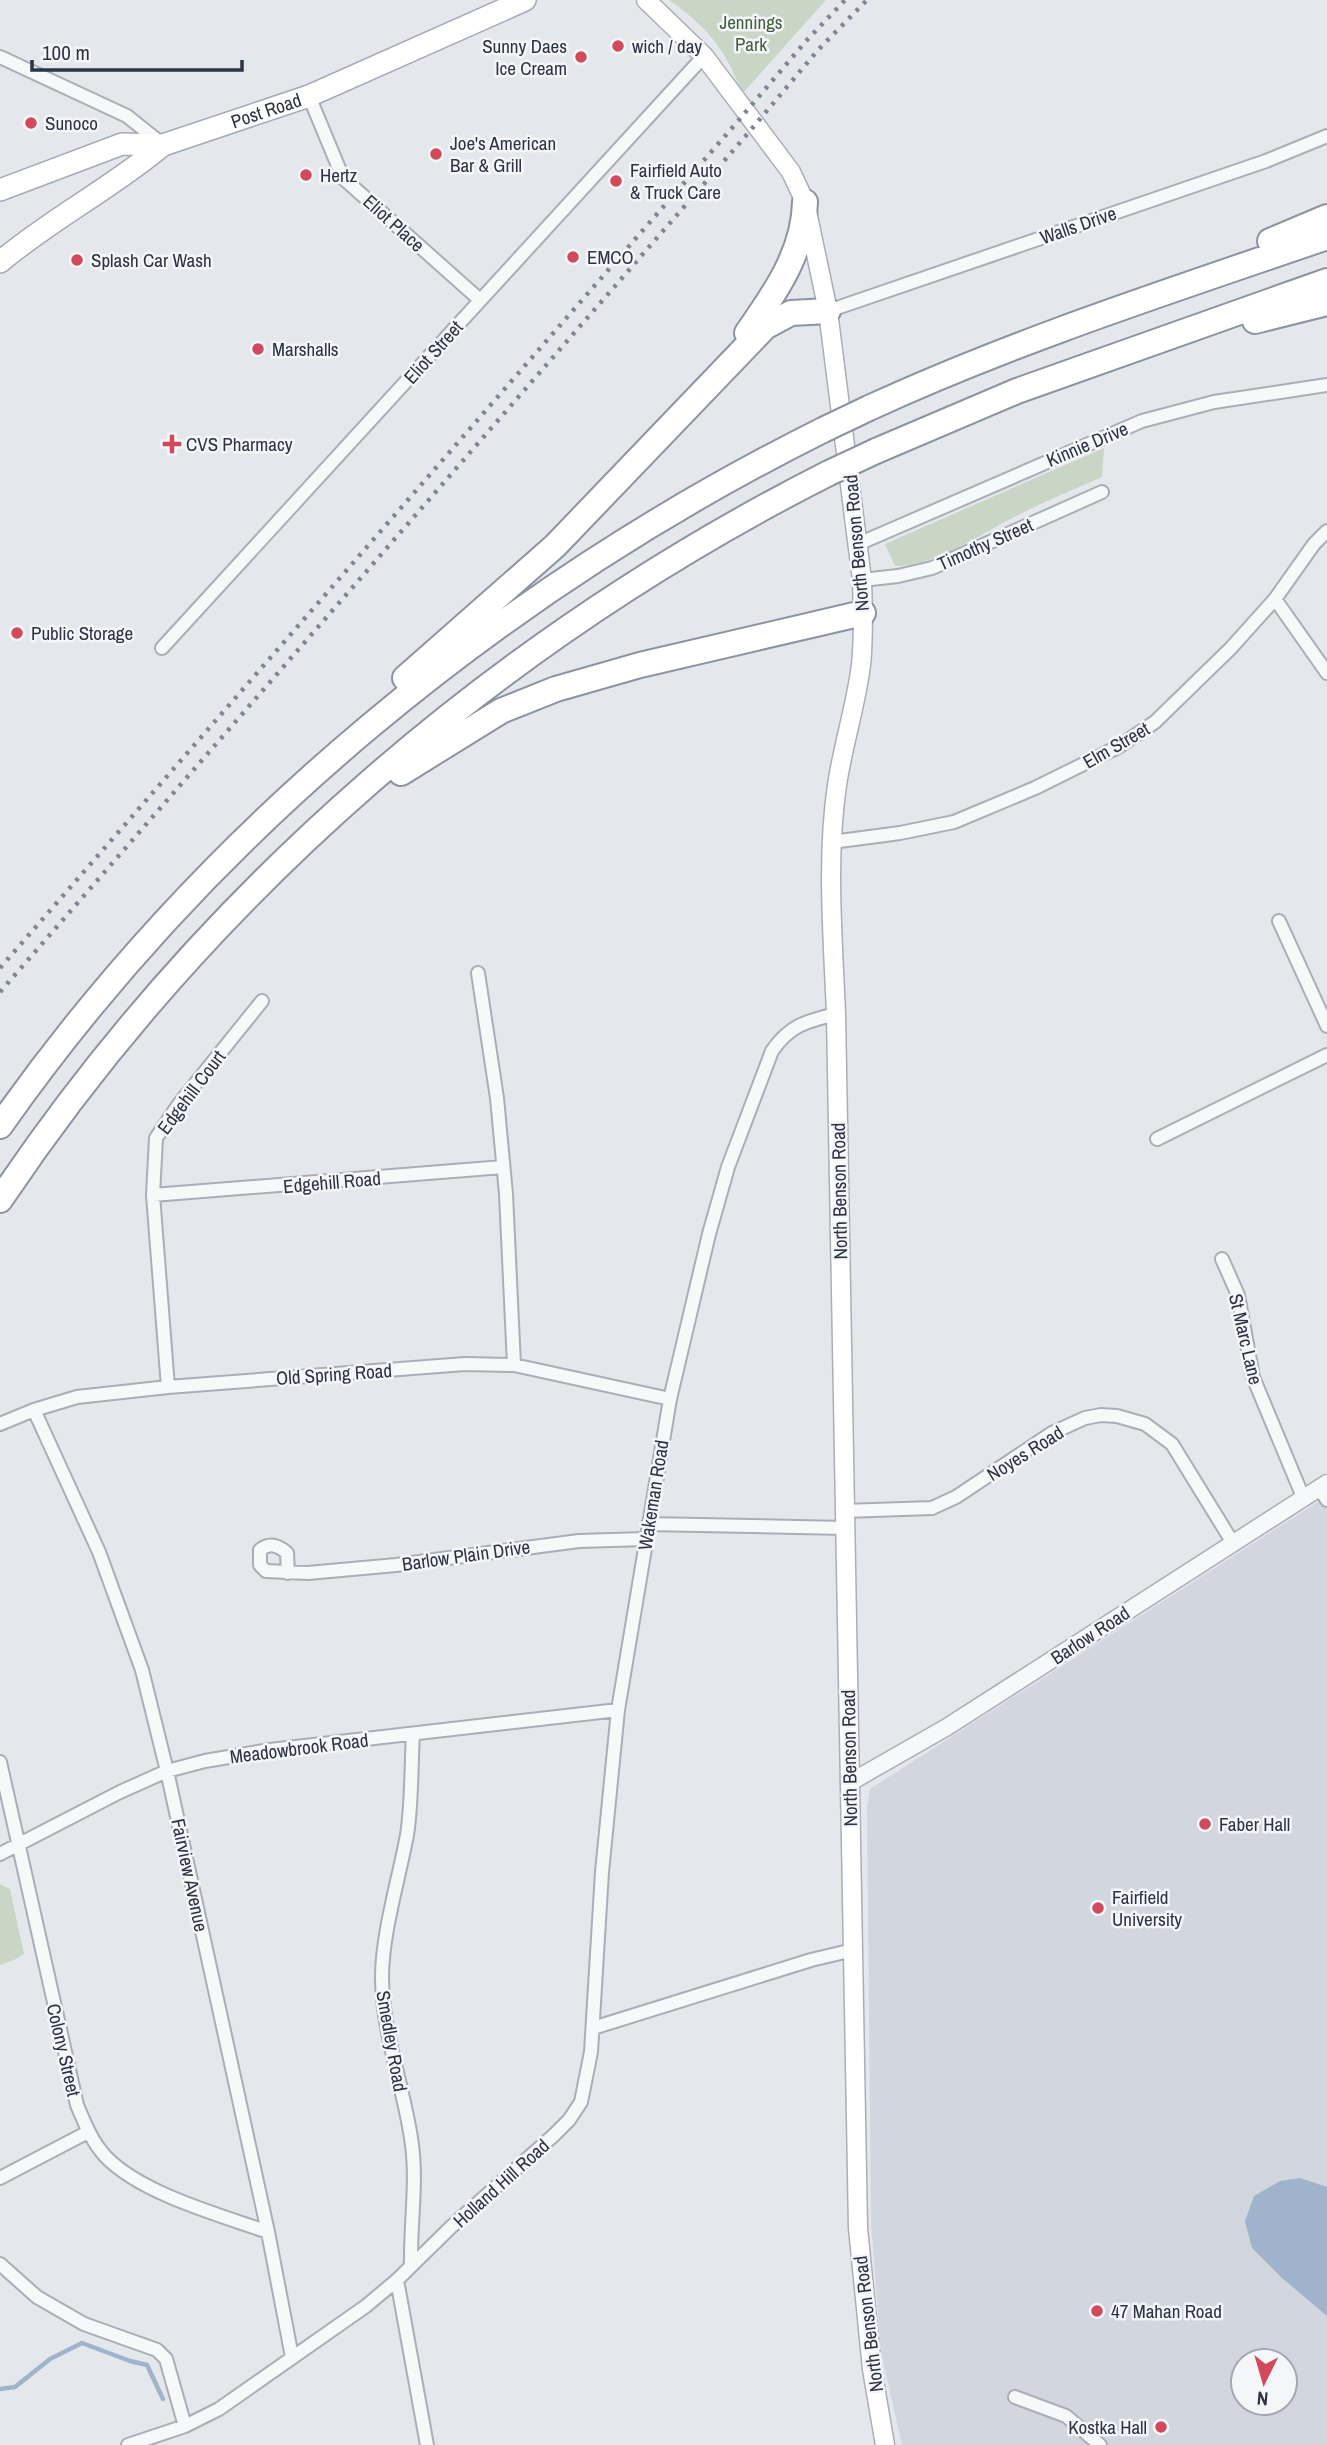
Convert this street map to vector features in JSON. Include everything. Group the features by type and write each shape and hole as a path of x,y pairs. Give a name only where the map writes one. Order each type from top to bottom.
{"highway":[{"path":"699,397 735,350 785,274 802,234 805,202"},
{"path":"1093,318 1327,217"},
{"path":"239,847 315,775 394,707 515,615 646,527 736,475 869,408 984,359 1093,318 1327,237"},
{"path":"0,1200 61,1114 157,996 260,885 332,816 448,716 570,626 699,544 829,473 876,451 970,409 1327,281"},
{"path":"1112,356 1327,303"},
{"path":"0,1126 118,976 383,699 555,546 774,321 791,313 828,311"},
{"path":"332,816 473,726 529,698 582,680 640,665 863,613"}],"main road":[{"name":"Post Road","path":"0,190 122,144 163,145 310,96 525,0"},
{"name":"North Benson Road","path":"646,0 704,56 791,172 805,202 828,311 862,580 860,666 837,785 832,842 832,919 836,1014 858,2228 872,2369 885,2445"},
{"path":"0,262 46,225 138,167 163,145"}],"street":[{"name":"Eliot Street","path":"162,648 704,56"},
{"path":"0,57 127,116 163,145"},
{"name":"Eliot Place","path":"310,96 343,177 480,300"},
{"name":"Walls Drive","path":"828,311 1266,161 1327,136"},
{"name":"Kinnie Drive","path":"858,544 1142,421 1214,402 1327,385"},
{"name":"Timothy Street","path":"862,580 898,576 932,568 1102,492"},
{"name":"Elm Street","path":"832,842 900,833 954,821 1035,788 1118,747 1155,722 1231,648 1275,599 1314,544 1327,531"},
{"path":"1275,599 1327,673"},
{"path":"1279,921 1327,1026"},
{"path":"478,973 497,1098 514,1365"},
{"name":"Edgehill Court","path":"153,1195 155,1145 159,1132 262,1001"},
{"name":"Wakeman Road","path":"593,2028 601,1886 618,1710 670,1399 709,1234 728,1167 772,1051 791,1030 806,1022 836,1014"},
{"path":"1157,1139 1327,1055"},
{"name":"Edgehill Road","path":"153,1195 503,1167"},
{"path":"153,1195 168,1387"},
{"name":"St Marc Lane","path":"1222,1259 1238,1295 1253,1377 1303,1497"},
{"name":"Old Spring Road","path":"0,1424 77,1397 168,1387 465,1364 514,1365 670,1399"},
{"name":"Fairview Avenue","path":"34,1410 99,1552 142,1670 167,1771 268,2232 292,2357"},
{"name":"Noyes Road","path":"648,1524 844,1519 932,1508 956,1497 1052,1433 1085,1418 1101,1415 1144,1424 1172,1444 1233,1543"},
{"name":"Barlow Road","path":"849,1783 947,1727 1303,1497 1324,1490"},
{"name":"Barlow Plain Drive","path":"288,1573 396,1566 579,1541 645,1539"},
{"name":"Meadowbrook Road","path":"0,1854 120,1792 167,1771 205,1761 270,1750 618,1710"},
{"name":"Smedley Road","path":"411,2266 411,2137 387,2030 382,1978 407,1832 413,1734"},
{"name":"Colony Street","path":"0,1762 77,2105 88,2132 104,2155 142,2182 179,2200 268,2232"},
{"path":"593,2028 811,1960 853,1950"},
{"name":"Holland Hill Road","path":"128,2445 185,2426 229,2403 366,2306 397,2280 569,2120 581,2102 593,2028"},
{"path":"0,2178 88,2132"},
{"path":"0,2264 37,2297 84,2324 157,2350 166,2359 185,2426"},
{"path":"397,2280 427,2445"},
{"path":"1016,2397 1066,2416 1100,2445"}],"shaded area":[{"name":"Fairfield University","path":"1327,1496 1327,2445 902,2445 881,2352 871,2221 867,1807 870,1789"}],"green space":[{"name":"Jennings Park","path":"669,0 826,0 742,94 729,64 714,40 694,19"},
{"path":"1104,448 1102,477 1028,510 943,554 895,566 885,544"},
{"path":"0,1884 10,1889 24,1954 0,1965"}],"water":[{"path":"1300,2178 1327,2187 1327,2316 1252,2248 1245,2221 1254,2196 1280,2181"}],"waterway":[{"path":"0,2389 15,2387 50,2359 82,2343 147,2365 163,2399"}],"railway":[{"path":"0,968 807,40 845,0"},
{"path":"0,992 818,50 867,0"}],"place":[{"name":"wich / day","path":"618,46"},
{"name":"Sunny Daes Ice Cream","path":"581,57"},
{"name":"Sunoco","path":"31,123"},
{"name":"Joe's American Bar & Grill","path":"436,154"},
{"name":"Hertz","path":"306,175"},
{"name":"Fairfield Auto & Truck Care","path":"616,181"},
{"name":"EMCO","path":"573,257"},
{"name":"Splash Car Wash","path":"77,260"},
{"name":"Marshalls","path":"258,349"},
{"name":"CVS Pharmacy","path":"172,444"},
{"name":"Public Storage","path":"17,633"},
{"name":"Faber Hall","path":"1205,1824"},
{"name":"Fairfield University","path":"1098,1908"},
{"name":"47 Mahan Road","path":"1097,2311"},
{"name":"Kostka Hall","path":"1161,2427"}]}
